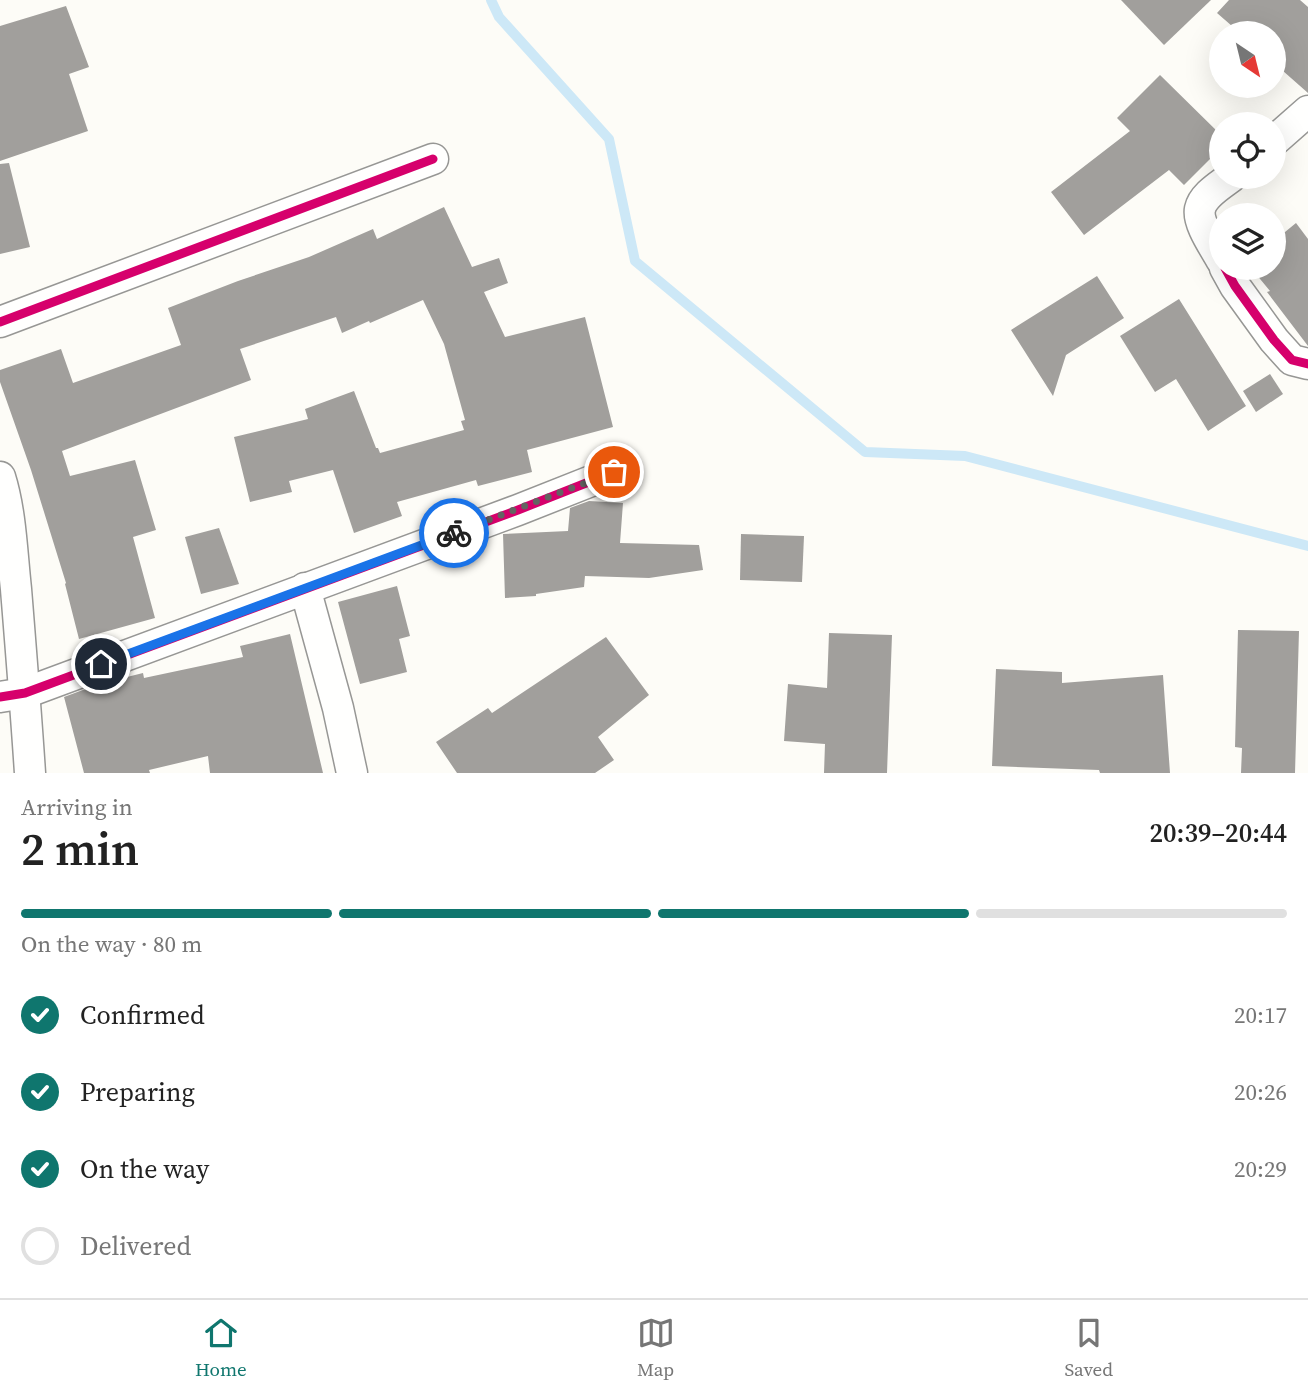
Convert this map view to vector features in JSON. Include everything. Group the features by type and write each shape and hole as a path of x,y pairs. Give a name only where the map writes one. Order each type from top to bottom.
{"street":[{"path":"1286,130 1308,111"},
{"path":"0,322 433,159"},
{"path":"1209,236 1203,225 1200,209 1216,189"},
{"path":"1232,280 1274,340 1292,360 1308,364"},
{"path":"13,695 614,472"},
{"path":"0,477 12,547 13,695 30,773"},
{"path":"304,588 338,708 352,773"}],"building":[{"path":"1121,0 1211,0 1164,45"},
{"path":"1229,0 1300,0 1308,7 1308,93 1286,74 1286,21 1226,21 1217,13"},
{"path":"66,6 89,67 69,74 88,131 0,161 0,26"},
{"path":"1160,75 1209,123 1209,160 1184,185 1169,170 1084,235 1051,192 1130,131 1117,118"},
{"path":"9,163 30,247 0,254 0,164"},
{"path":"444,207 472,267 499,258 508,283 484,292 505,337 585,317 613,427 527,450 532,472 478,486 476,480 397,502 402,516 354,533 333,470 289,481 292,492 250,502 234,437 308,419 305,409 354,391 380,453 464,430 461,421 465,420 444,344 423,300 342,333 336,317 240,349 251,380 62,451 70,476 135,460 156,530 133,537 155,618 79,639 66,583 0,382 0,370 61,349 73,383 181,345 168,308 309,257 373,229 377,239"},
{"path":"1296,223 1308,239 1308,346 1261,280 1286,280 1286,231"},
{"path":"1097,276 1124,318 1066,355 1053,396 1011,330"},
{"path":"1179,299 1246,406 1208,431 1176,379 1155,392 1120,336"},
{"path":"1270,374 1283,394 1256,412 1243,391"},
{"path":"589,501 623,503 620,543 699,545 703,570 649,578 585,576 584,587 536,596 505,598 503,534 568,531 570,508"},
{"path":"219,528 239,584 201,594 185,537"},
{"path":"741,534 804,536 802,582 740,580"},
{"path":"397,586 410,636 399,639 407,672 360,684 338,602"},
{"path":"1238,630 1299,631 1295,773 1241,773 1242,748 1235,747"},
{"path":"829,633 892,635 887,773 824,773 825,744 784,741 788,684 827,688"},
{"path":"290,634 323,773 210,773 208,756 149,770 150,773 84,773 64,697 99,684 143,673 144,678 243,657 240,646"},
{"path":"606,637 649,695 598,737 614,760 595,773 457,773 436,742 488,708 492,713"},
{"path":"996,669 1062,672 1062,683 1163,675 1170,773 1100,773 1099,770 992,766"}],"waterway":[{"path":"491,0 499,17 609,139 635,261 865,452 965,456 1308,546"}],"cycle path":[{"path":"0,322 433,159"},
{"path":"1232,280 1274,340 1292,360 1308,364"},
{"path":"0,697 25,693 614,472"}],"way so far":[{"path":"454,533 614,472"}],"route":[{"path":"101,664 454,533"}]}
